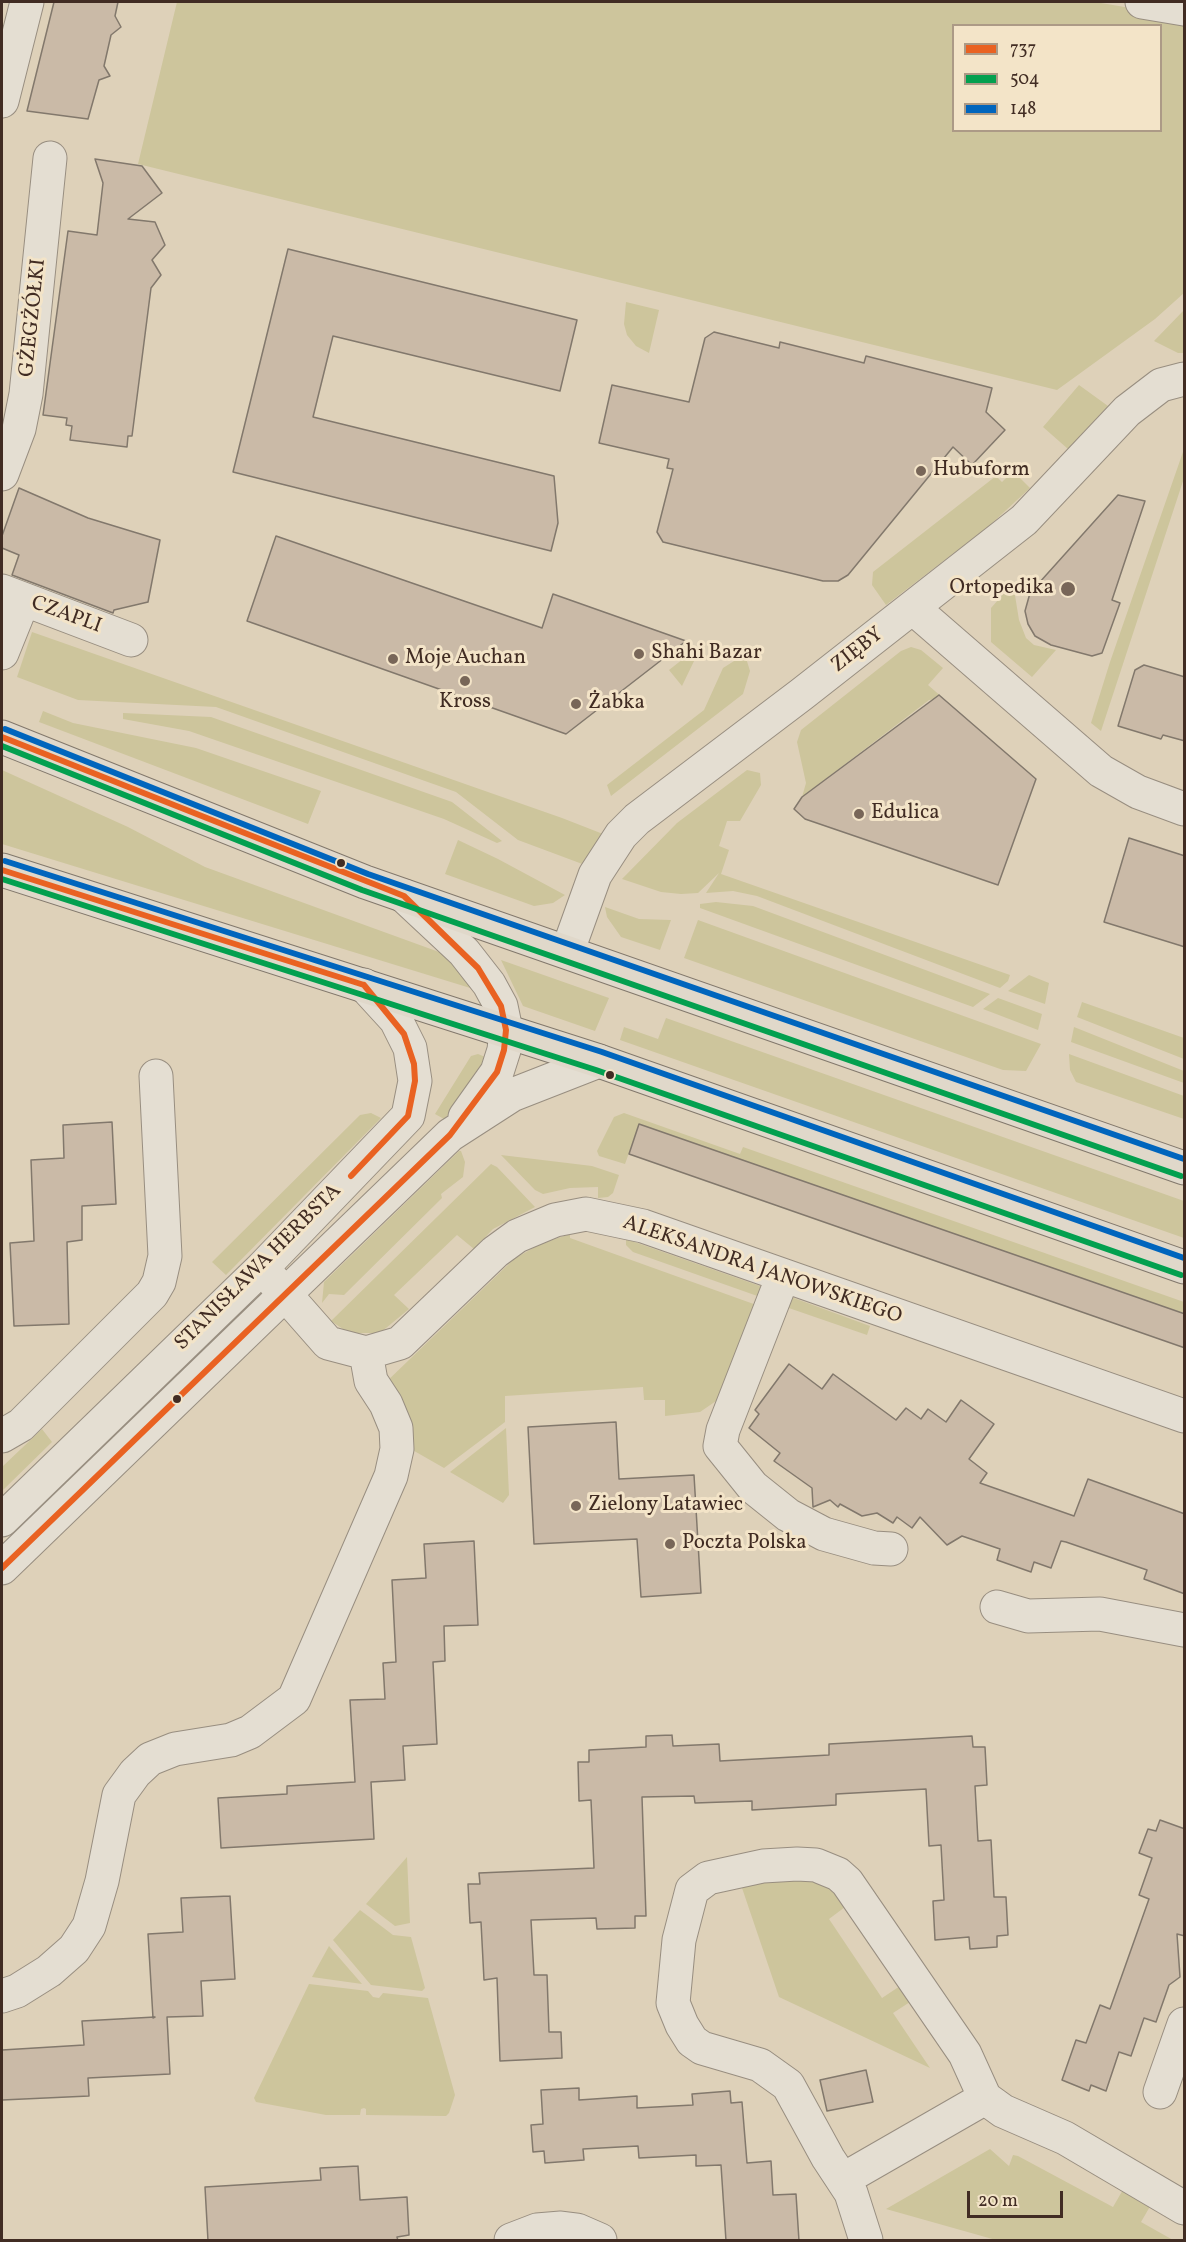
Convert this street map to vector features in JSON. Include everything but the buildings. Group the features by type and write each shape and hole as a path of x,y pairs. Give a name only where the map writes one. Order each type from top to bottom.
{"main road":[{"path":"2,737 404,896 568,950 1185,1168"},
{"path":"2,870 599,1060 1185,1267"}],"street":[{"path":"2,101 27,2"},
{"path":"1142,2 1185,9"},
{"name":"GŻEGŻÓŁKI","path":"2,474 19,429 26,394 50,158"},
{"name":"ZIĘBY","path":"568,950 595,875 621,835 637,819 1024,520 1127,411 1161,385 1185,379"},
{"path":"2,653 12,596"},
{"name":"CZAPLI","path":"12,596 131,640"},
{"path":"913,608 1084,757 1117,781 1185,809"},
{"path":"404,896 478,968 501,1006 506,1030"},
{"name":"STANISŁAWA HERBSTA","path":"2,1520 262,1268 408,1116 415,1081 410,1048 396,1020 364,985"},
{"name":"STANISŁAWA HERBSTA","path":"2,1568 450,1135 497,1072 504,1050 506,1030"},
{"name":"STANISŁAWA HERBSTA","path":"450,1135 513,1095 599,1060"},
{"path":"2,1436 21,1425 137,1309 159,1282 165,1256 156,1076"},
{"name":"ALEKSANDRA JANOWSKIEGO","path":"366,1353 400,1343 495,1252 517,1236 537,1226 586,1214 643,1226 1185,1416"},
{"path":"2,1996 17,1991 49,1971 74,1949 89,1926 119,1795 135,1773 150,1759 175,1749 231,1740 250,1732 294,1699 391,1476 398,1449 396,1428 386,1404 371,1381 366,1353 328,1342 262,1268"},
{"path":"783,1276 723,1430 720,1446 753,1487 788,1515 824,1534 874,1548 891,1549"},
{"path":"997,1607 1028,1616 1100,1614 1185,1630"},
{"path":"866,2241 844,2179 828,2158 788,2085 760,2065 702,2048 692,2041 682,2025 674,2003 673,1982 679,1940 692,1890 708,1878 763,1866 797,1864 816,1865 838,1874 847,1882 965,2054 986,2098 1003,2110 1065,2138 1185,2208"},
{"path":"1160,2092 1185,2024"},
{"path":"844,2179 986,2098"},
{"path":"511,2241 537,2230 561,2228 577,2230 600,2241"}],"shaded area":[{"path":"177,2 1095,2 1184,17 1184,293 1155,319 1057,390 138,164"},
{"path":"626,302 659,310 649,353 636,346 627,335 624,324"},
{"path":"1184,310 1184,353 1178,353 1154,341"},
{"path":"1079,385 1108,406 1068,449 1043,427"},
{"path":"1184,449 1184,478 1101,731 1091,723"},
{"path":"1013,471 1030,488 989,526 886,605 872,585 873,572 996,476 1002,482"},
{"path":"1013,583 1019,620 1026,638 1034,645 1056,650 1032,677 991,642 991,608"},
{"path":"32,632 603,834 585,865 518,840 456,792 216,707 78,700 17,677"},
{"path":"703,647 682,686 669,670 697,648"},
{"path":"911,647 921,650 943,668 928,685 943,698 929,700 802,797 806,783 797,742 801,730 901,651"},
{"path":"742,656 746,658 750,671 743,694 611,796 607,785 704,710 723,668"},
{"path":"43,711 73,723 196,748 321,791 308,824 39,722"},
{"path":"123,713 211,717 452,802 502,841 497,843 444,819 189,731 123,719"},
{"path":"2,770 128,827 205,867 439,952 459,963 480,991 2,844"},
{"path":"747,770 760,773 761,785 740,821 727,821 719,846 729,850 721,874 1010,975 1008,981 1000,988 757,896 733,891 706,893 719,873 698,893 661,892 622,879 677,823"},
{"path":"458,840 565,895 553,903 534,906 445,874"},
{"path":"716,902 753,906 990,994 973,1007 700,908 700,904"},
{"path":"605,907 639,919 671,920 660,950 621,937 607,917"},
{"path":"698,920 1041,1044 1026,1071 1003,1070 684,958"},
{"path":"501,960 609,998 595,1031 523,1006"},
{"path":"1029,975 1049,983 1045,1004 1008,991"},
{"path":"998,998 1042,1014 1038,1030 983,1009"},
{"path":"1082,1002 1184,1038 1184,1059 1077,1017"},
{"path":"666,1018 1184,1201 1184,1238 620,1040 624,1027 658,1039"},
{"path":"1074,1027 1184,1071 1184,1083 1071,1042"},
{"path":"478,1054 490,1059 487,1080 444,1119 435,1114 471,1056"},
{"path":"1069,1054 1184,1096 1184,1119 1076,1082 1070,1070"},
{"path":"371,1113 381,1118 226,1275 212,1262 360,1115"},
{"path":"624,1113 740,1154 743,1147 1184,1302 1184,1314 639,1125 625,1164 599,1156 597,1151 614,1117"},
{"path":"459,1151 465,1162 463,1177 441,1194 442,1198 344,1295 329,1294 322,1303 324,1282"},
{"path":"501,1155 592,1166 619,1175 613,1193 608,1197 598,1198 598,1187 570,1188 543,1194 535,1190"},
{"path":"491,1164 497,1167 535,1207 493,1229 474,1249 457,1235 394,1295 409,1309 380,1333 349,1333 331,1321"},
{"path":"570,1234 570,1238 762,1307 719,1399 700,1412 665,1416 665,1400 644,1400 643,1387 505,1396 505,1422 444,1468 409,1448 383,1385 514,1259 540,1244"},
{"path":"626,1239 760,1286 763,1298 633,1252 626,1245"},
{"path":"791,1297 870,1326 867,1335 783,1306"},
{"path":"506,1428 509,1495 503,1503 450,1472"},
{"path":"42,1429 52,1442 2,1491 2,1467"},
{"path":"407,1857 410,1923 395,1926 366,1904"},
{"path":"799,1877 827,1885 845,1907 829,1919 882,1998 900,1986 910,2002 893,2013 930,2068 779,1997 740,1882"},
{"path":"360,1910 393,1935 411,1937 425,1988 422,1991 371,1985 333,1940"},
{"path":"329,1946 362,1984 312,1977"},
{"path":"309,1984 368,1991 373,1997 379,1998 383,1993 428,1998 455,2095 449,2113 446,2116 366,2115 364,2108 361,2109 360,2115 326,2115 256,2102 254,2098"},
{"path":"990,2149 1009,2166 1013,2155 1018,2156 1113,2207 1124,2188 1152,2203 1141,2222 1173,2240 996,2240 886,2209"}],"transit line":[{"name":"148","path":"5,729 368,874 1184,1159"},
{"name":"737","path":"2,737 404,896 478,968 501,1006 506,1030 504,1050 497,1072 450,1135 2,1568"},
{"name":"504","path":"2,746 362,890 1181,1176"},
{"name":"148","path":"5,861 602,1052 1184,1258"},
{"name":"737","path":"2,870 364,985"},
{"name":"504","path":"2,879 596,1070 1181,1275"},
{"name":"737","path":"351,1176 408,1116 415,1081 414,1064 404,1034 364,985"}],"place":[{"name":"Hubuform","path":"921,471"},
{"name":"Ortopedika","path":"1068,589"},
{"name":"Shahi Bazar","path":"639,654"},
{"name":"Moje Auchan","path":"393,659"},
{"name":"Kross","path":"465,681"},
{"name":"Żabka","path":"576,704"},
{"name":"Edulica","path":"859,814"},
{"name":"Zielony Latawiec","path":"576,1506"},
{"name":"Poczta Polska","path":"670,1544"}]}
